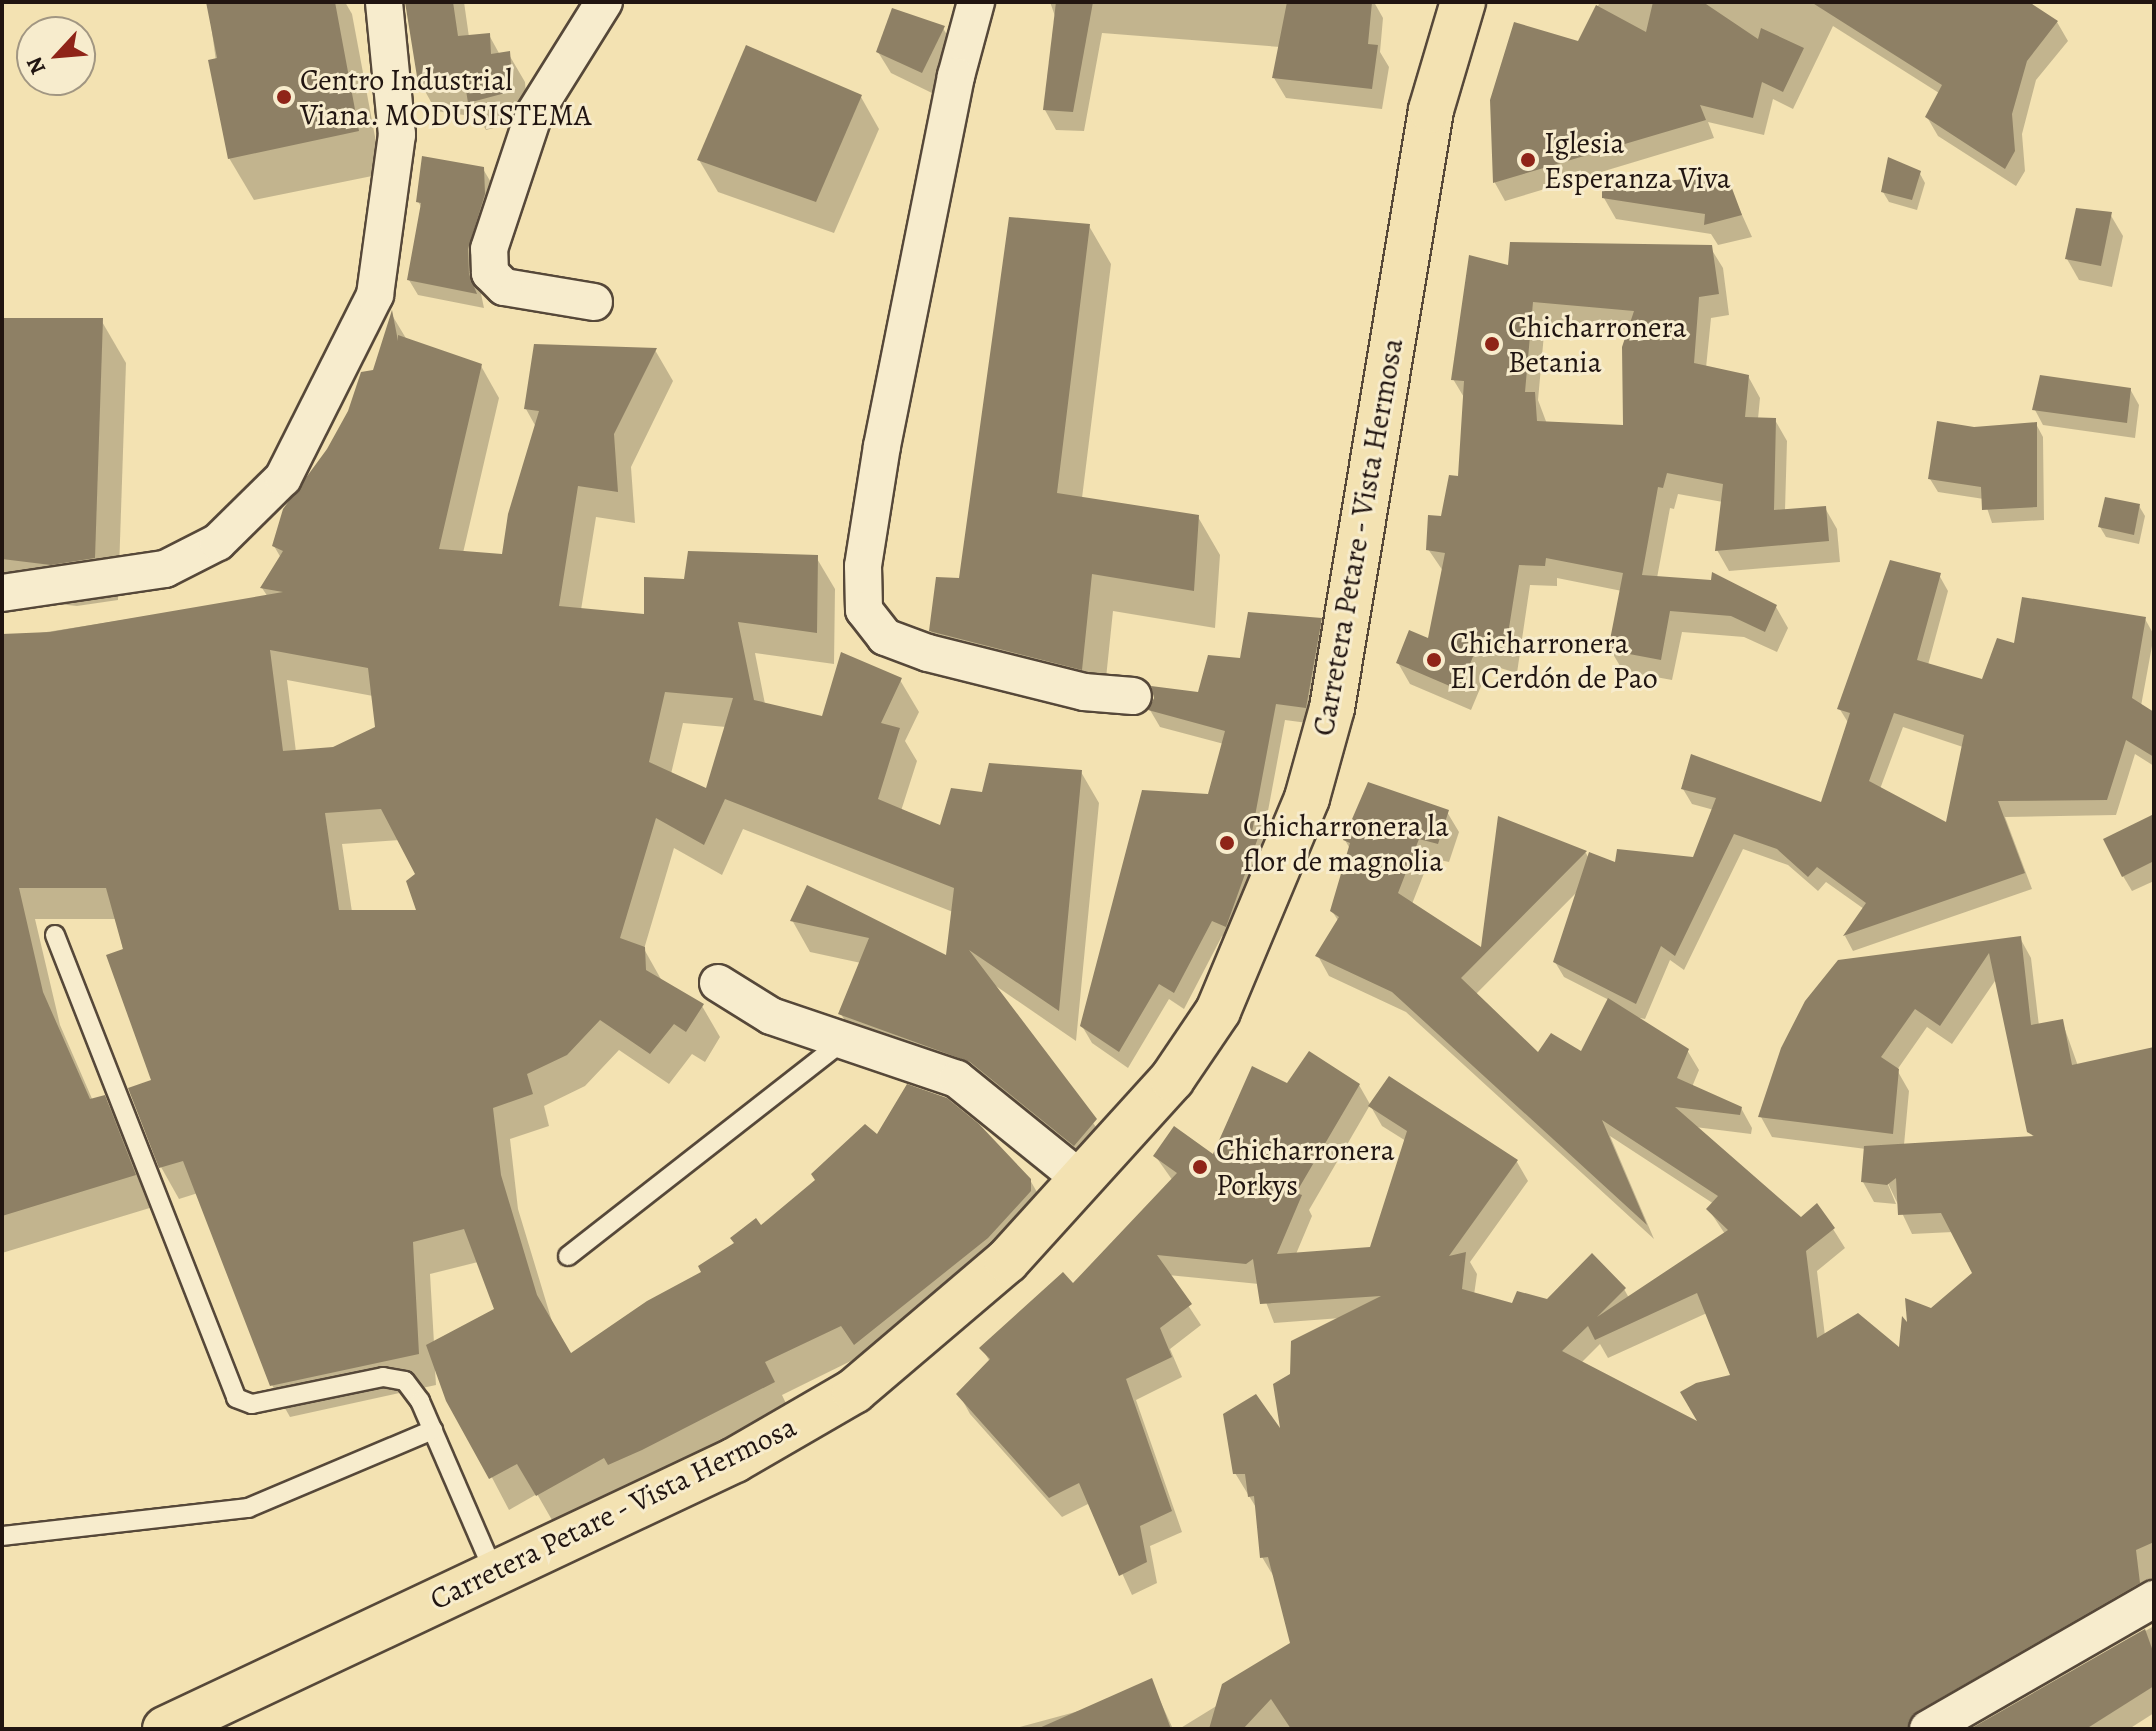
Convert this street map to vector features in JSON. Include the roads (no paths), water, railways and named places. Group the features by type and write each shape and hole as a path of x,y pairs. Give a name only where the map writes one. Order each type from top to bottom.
{"main road":[{"name":"Carretera Petare - Vista Hermosa","path":"165,1729 493,1570 735,1460 854,1391 1007,1261 1083,1181 1172,1079 1218,1011 1307,798 1341,667 1431,110 1463,2"}],"street":[{"path":"2,593 165,569 218,542 283,478 375,295 397,135 384,2"},
{"path":"594,302 504,287 490,273 489,249 534,114 604,2"},
{"path":"976,2 902,337 863,566 864,610 885,637 928,653 1084,692 1133,696"},
{"path":"718,983 771,1016 957,1079 1083,1181"},
{"path":"1928,1729 2154,1599"}],"lane":[{"path":"55,935 236,1398 252,1404 383,1377 405,1381 433,1430 493,1570"},
{"path":"568,1256 842,1042"},
{"path":"2,1536 248,1508 433,1430"}],"place":[{"name":"Centro Industrial Viana. MODUSISTEMA","path":"284,97"},
{"name":"Iglesia Esperanza Viva","path":"1528,160"},
{"name":"Chicharronera Betania","path":"1492,344"},
{"name":"Chicharronera El Cerdón de Pao","path":"1434,660"},
{"name":"Chicharronera la flor de magnolia","path":"1227,843"},
{"name":"Chicharronera Porkys","path":"1200,1167"}]}
